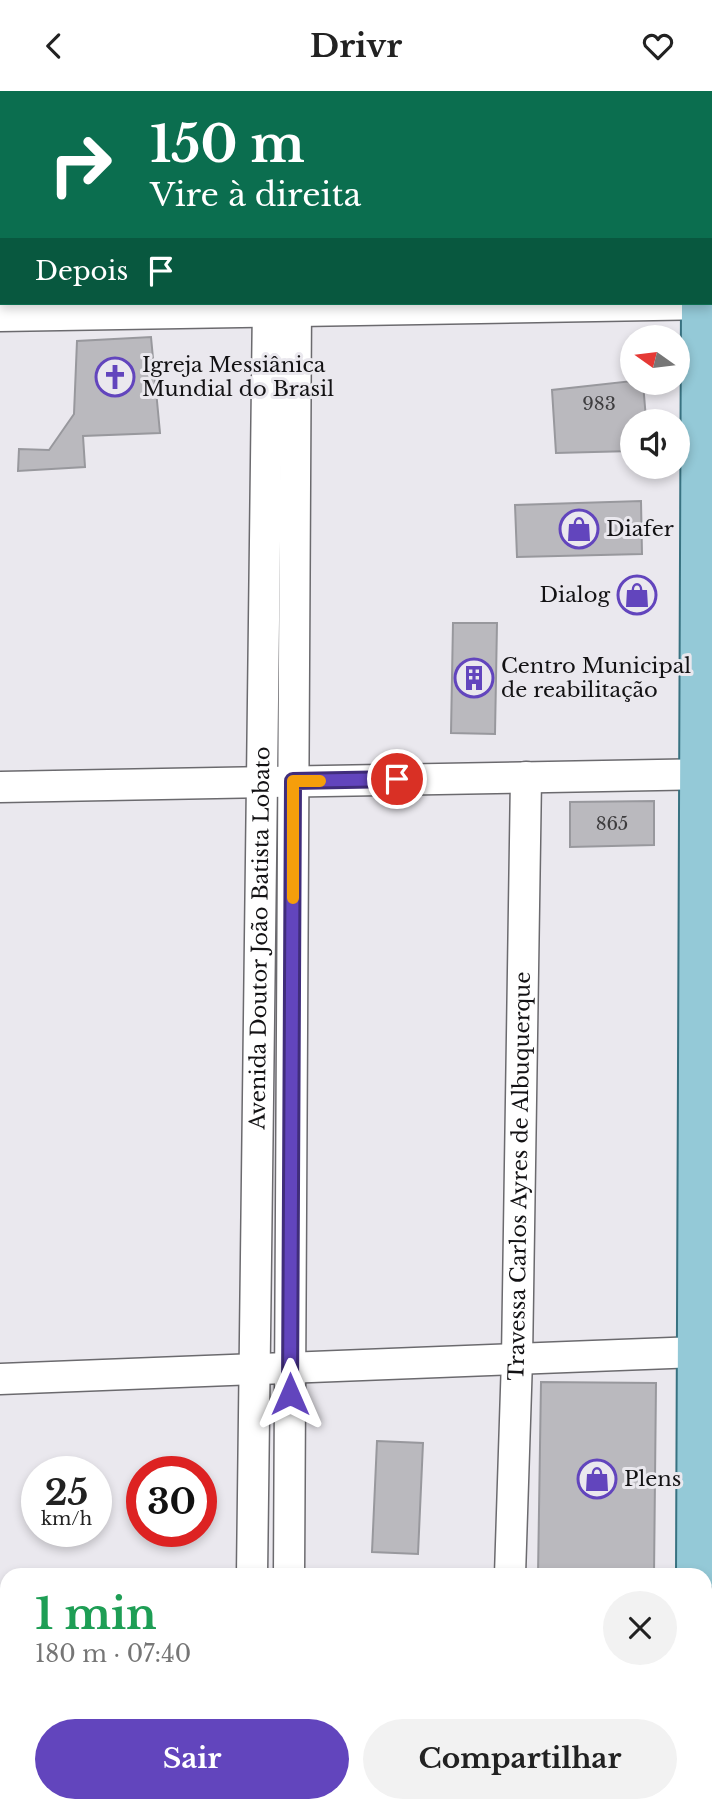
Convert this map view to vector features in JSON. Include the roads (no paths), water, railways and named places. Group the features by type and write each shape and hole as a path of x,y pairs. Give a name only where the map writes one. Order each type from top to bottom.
{"main road":[{"path":"696,1568 706,774 705,305"}],"street":[{"path":"0,316 282,307 564,305"},
{"name":"Avenida Doutor João Batista Lobato","path":"282,307 293,781 289,1568"},
{"name":"Avenida Doutor João Batista Lobato","path":"252,1568 262,782 282,307"},
{"path":"0,787 706,774"},
{"name":"Travessa Carlos Ayres de Albuquerque","path":"510,1568 517,1359 526,777"},
{"path":"0,1379 697,1352"}],"place":[{"name":"Igreja Messiânica Mundial do Brasil","path":"115,377"},
{"name":"Diafer","path":"579,529"},
{"name":"Dialog","path":"637,595"},
{"name":"Centro Municipal de reabilitação","path":"474,678"},
{"name":"Plens","path":"597,1479"}]}
